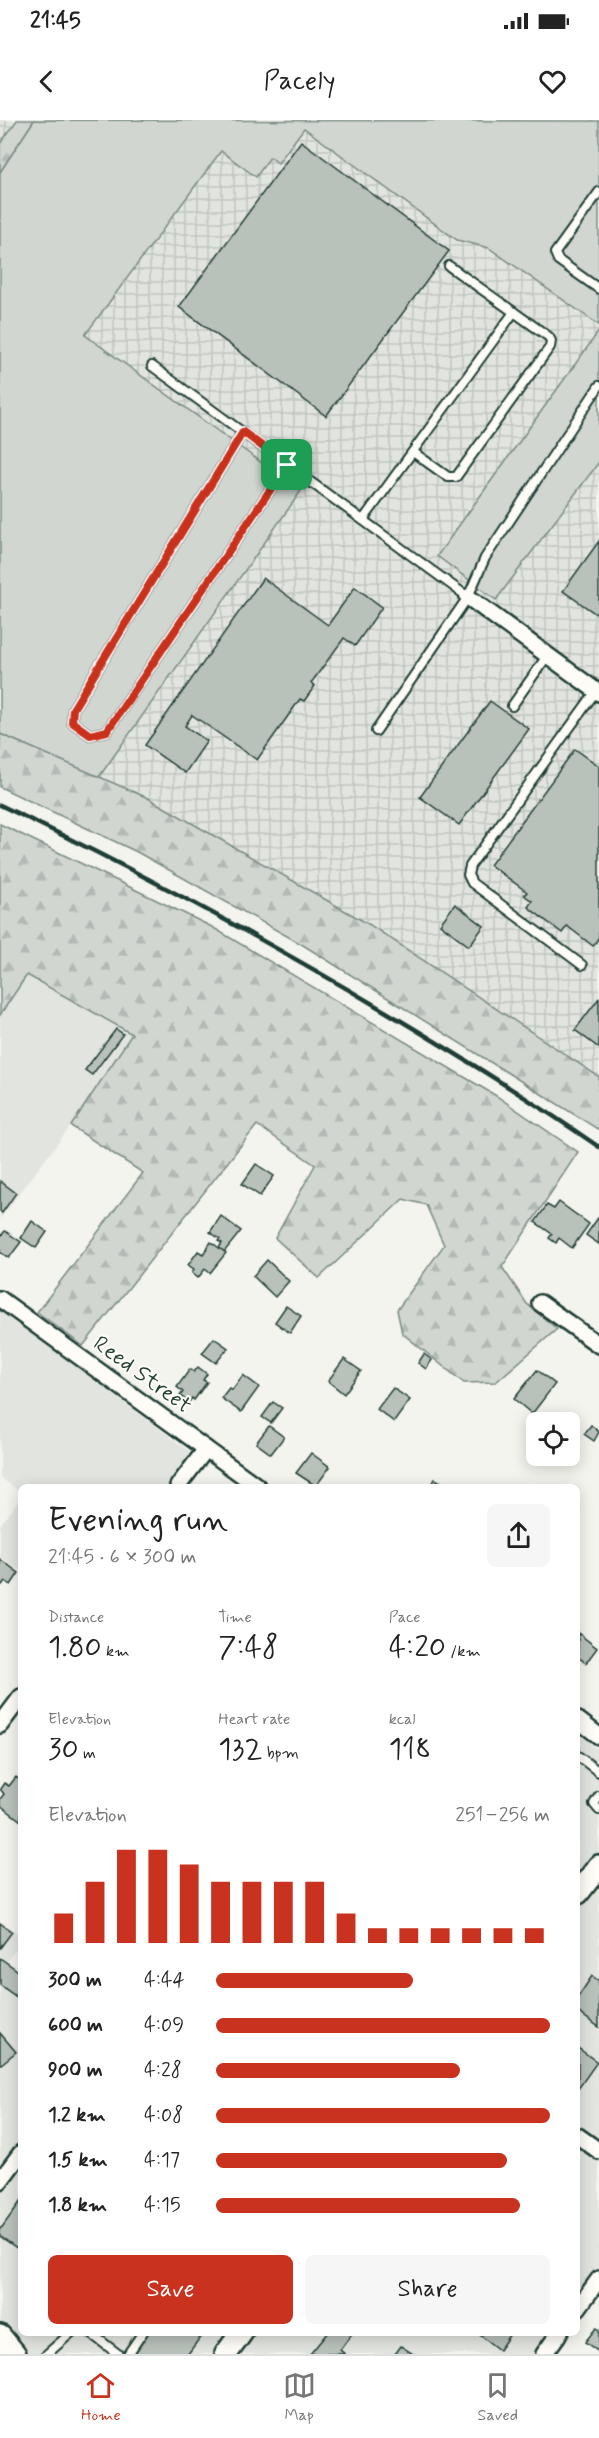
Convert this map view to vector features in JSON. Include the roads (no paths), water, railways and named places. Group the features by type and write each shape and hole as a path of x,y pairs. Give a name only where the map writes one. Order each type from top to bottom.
{"main road":[{"path":"580,1890 599,1866"},
{"path":"0,2336 15,2354"}],"street":[{"path":"468,597 597,692"},
{"name":"Reed Street","path":"0,1299 254,1484"},
{"path":"540,1303 599,1346"},
{"path":"180,1484 206,1449"},
{"path":"0,1725 18,1701"},
{"path":"580,1722 599,1736"},
{"path":"580,2137 599,2151"},
{"path":"0,2181 18,2157"},
{"path":"580,2305 599,2279"},
{"path":"544,2354 557,2336"}],"lane":[{"path":"599,192 555,253 558,260 599,289"},
{"path":"413,452 448,477 456,477 550,347 549,337 449,266"},
{"path":"363,520 514,312"},
{"path":"152,366 468,597"},
{"path":"376,731 468,597 485,558 599,386"},
{"path":"243,432 73,709 72,722 90,735 107,731 287,465"},
{"path":"512,706 548,656"},
{"path":"582,965 472,883 468,875 470,866 597,692"},
{"path":"580,1758 599,1772"},
{"path":"599,1796 594,1804 599,1810"},
{"path":"47,2354 67,2336"},
{"path":"94,2336 118,2354"},
{"path":"128,2354 140,2336"}],"railway":[{"path":"0,805 197,904 293,958 468,1062 599,1147"}]}
